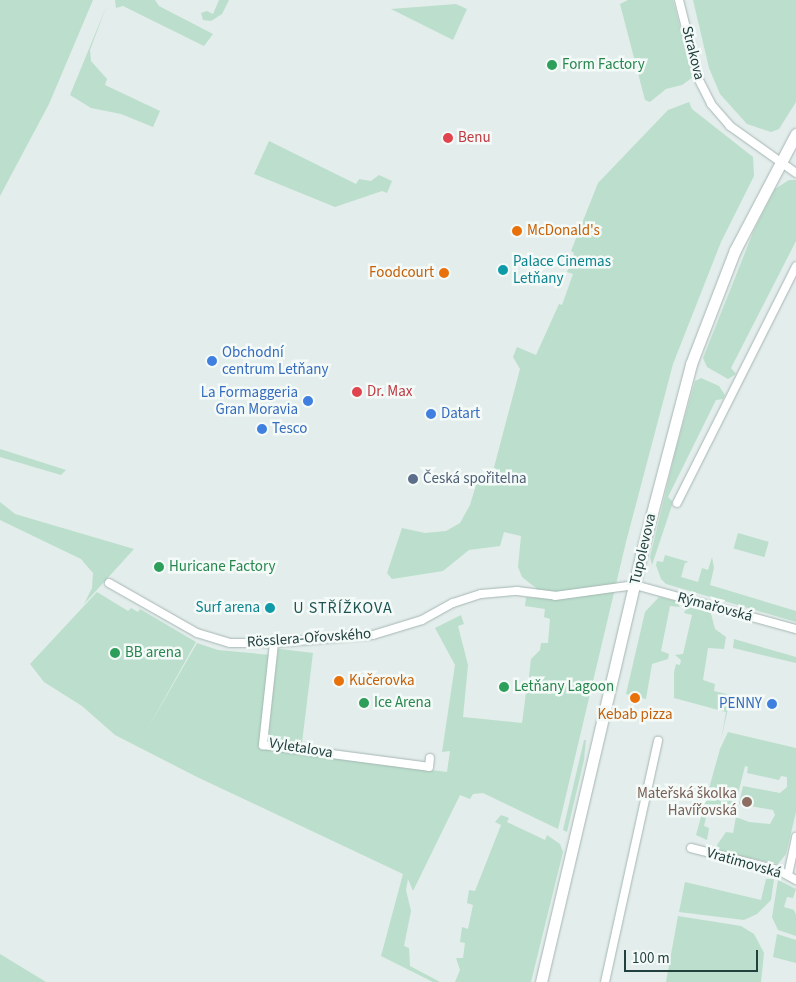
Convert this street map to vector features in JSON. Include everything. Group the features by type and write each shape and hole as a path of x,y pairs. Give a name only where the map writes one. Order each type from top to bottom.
{"main road":[{"name":"Tupolevova","path":"541,982 635,585 691,364 724,276 779,163 796,134"}],"street":[{"name":"Strakova","path":"679,0 703,92 730,126 779,163 796,173"},
{"name":"Tupolevova","path":"677,503 796,266"},
{"name":"Rösslera-Ořovského","path":"109,583 197,633 230,643 274,643 373,634 422,620 453,603 481,594 517,590 555,596 635,585"},
{"name":"Rýmařovská","path":"635,585 796,629"},
{"name":"Vyletalova","path":"274,643 263,745 429,767 430,758"},
{"path":"605,982 658,741"},
{"path":"788,875 796,837"},
{"name":"Vratimovská","path":"691,848 788,875 796,880"}],"green space":[{"path":"0,0 93,0 49,104 0,196"},
{"path":"115,0 155,0 159,6 213,34 204,46 123,6 116,8"},
{"path":"219,0 229,0 222,14 211,21 203,20 201,13 207,11 213,14"},
{"path":"628,0 673,0 693,77 682,85 666,89 650,102 645,100 620,4"},
{"path":"693,0 796,0 796,102 779,129 771,132 747,124 720,94 709,68"},
{"path":"456,4 467,9 453,40 391,9"},
{"path":"107,5 90,50 91,61 107,79 105,85 160,111 153,127 121,114 91,108 70,95"},
{"path":"689,102 692,109 753,157 754,176 721,242 673,364 626,542 558,829 483,793 473,794 470,799 460,795 413,891 408,879 406,890 411,911 404,946 409,948 410,966 440,982 433,982 381,956 403,874 197,777 115,735 82,706 44,682 30,664 97,592 128,611 131,608 138,612 140,609 196,642 147,730 197,643 218,650 271,655 261,748 447,772 450,751 442,752 455,665 435,628 461,615 464,624 458,626 468,665 463,717 522,723 526,693 530,690 528,685 531,659 540,650 541,643 548,643 550,619 544,617 545,609 525,606 526,597 535,598 536,588 522,577 518,567 521,536 504,532 500,546 469,550 443,571 392,579 387,573 402,528 425,533 446,531 460,523 470,505 476,485 492,475 520,369 513,357 517,347 536,355 559,304 562,305 573,274 567,272 574,253 571,251 598,183 668,110"},
{"path":"269,141 356,184 359,179 371,181 379,175 392,181 387,193 382,191 335,207 254,174"},
{"path":"789,180 796,180 796,241 731,368 736,374 728,379 707,367 703,358 754,230 775,189"},
{"path":"701,378 719,386 725,395 723,399 716,400 668,497 673,502 652,565 650,557 676,449 695,381"},
{"path":"0,449 66,470 61,475 0,457"},
{"path":"0,502 15,514 134,549 84,604 92,588 93,573 81,559 0,520"},
{"path":"738,533 769,542 764,557 734,548"},
{"path":"665,555 689,562 685,563 681,577 698,582 702,568 708,570 712,557 714,568 710,585 796,611 796,622 666,584 661,579 656,565 657,561 663,562"},
{"path":"659,597 676,601 680,607 670,606 661,651 669,654 668,659 652,664 646,699 626,694 645,612"},
{"path":"688,605 710,610 715,629 726,637 724,649 708,648 703,680 715,684 714,691 731,695 721,740 726,712 674,698 674,672 676,664 680,665 681,660 675,655 683,654 692,615 684,613"},
{"path":"734,639 796,657 796,663 733,648"},
{"path":"278,649 313,653 302,746 267,742"},
{"name":"Mateřská školka Havířovská","path":"728,732 796,748 796,812 786,854 778,864 720,852 717,845 726,832 733,833 736,817 749,822 770,824 775,815 773,810 739,804 743,786 780,793 787,787 787,777 781,776 779,780 747,773 748,767 745,766 733,814 708,809 704,826 709,828 707,840 696,835 720,749"},
{"path":"584,740 586,740 584,760 567,832 563,830"},
{"path":"501,815 509,818 507,822 545,840 547,835 560,844 563,852 531,982 455,982 460,970 456,958 463,958 465,943 460,942 462,927 468,929 473,905 467,903 469,890 475,891 501,825 495,822"},
{"path":"766,879 774,879 771,900 757,914 744,920 679,912 685,882 761,900"},
{"path":"778,880 796,889 793,898 787,897 784,907 794,910 796,915 796,936 778,930 772,917"},
{"path":"678,916 741,926 754,934 764,953 761,982 666,982"},
{"path":"777,934 796,940 796,963 773,957"},
{"path":"0,954 46,982 0,982"}],"place":[{"name":"Form Factory","path":"552,65"},
{"name":"Benu","path":"448,138"},
{"name":"McDonald's","path":"517,231"},
{"name":"Palace Cinemas Letňany","path":"503,270"},
{"name":"Foodcourt","path":"444,273"},
{"name":"Obchodní centrum Letňany","path":"212,361"},
{"name":"Dr. Max","path":"357,392"},
{"name":"La Formaggeria Gran Moravia","path":"308,401"},
{"name":"Datart","path":"431,414"},
{"name":"Tesco","path":"262,429"},
{"name":"Česká spořitelna","path":"413,479"},
{"name":"Huricane Factory","path":"159,567"},
{"name":"Surf arena","path":"270,608"},
{"name":"BB arena","path":"115,653"},
{"name":"Kučerovka","path":"339,681"},
{"name":"Letňany Lagoon","path":"504,687"},
{"name":"Kebab pizza","path":"635,698"},
{"name":"Ice Arena","path":"364,703"},
{"name":"PENNY","path":"772,704"},
{"name":"Mateřská školka Havířovská","path":"747,802"}],"district":[{"name":"U STŘÍŽKOVA","path":"343,608"}]}
